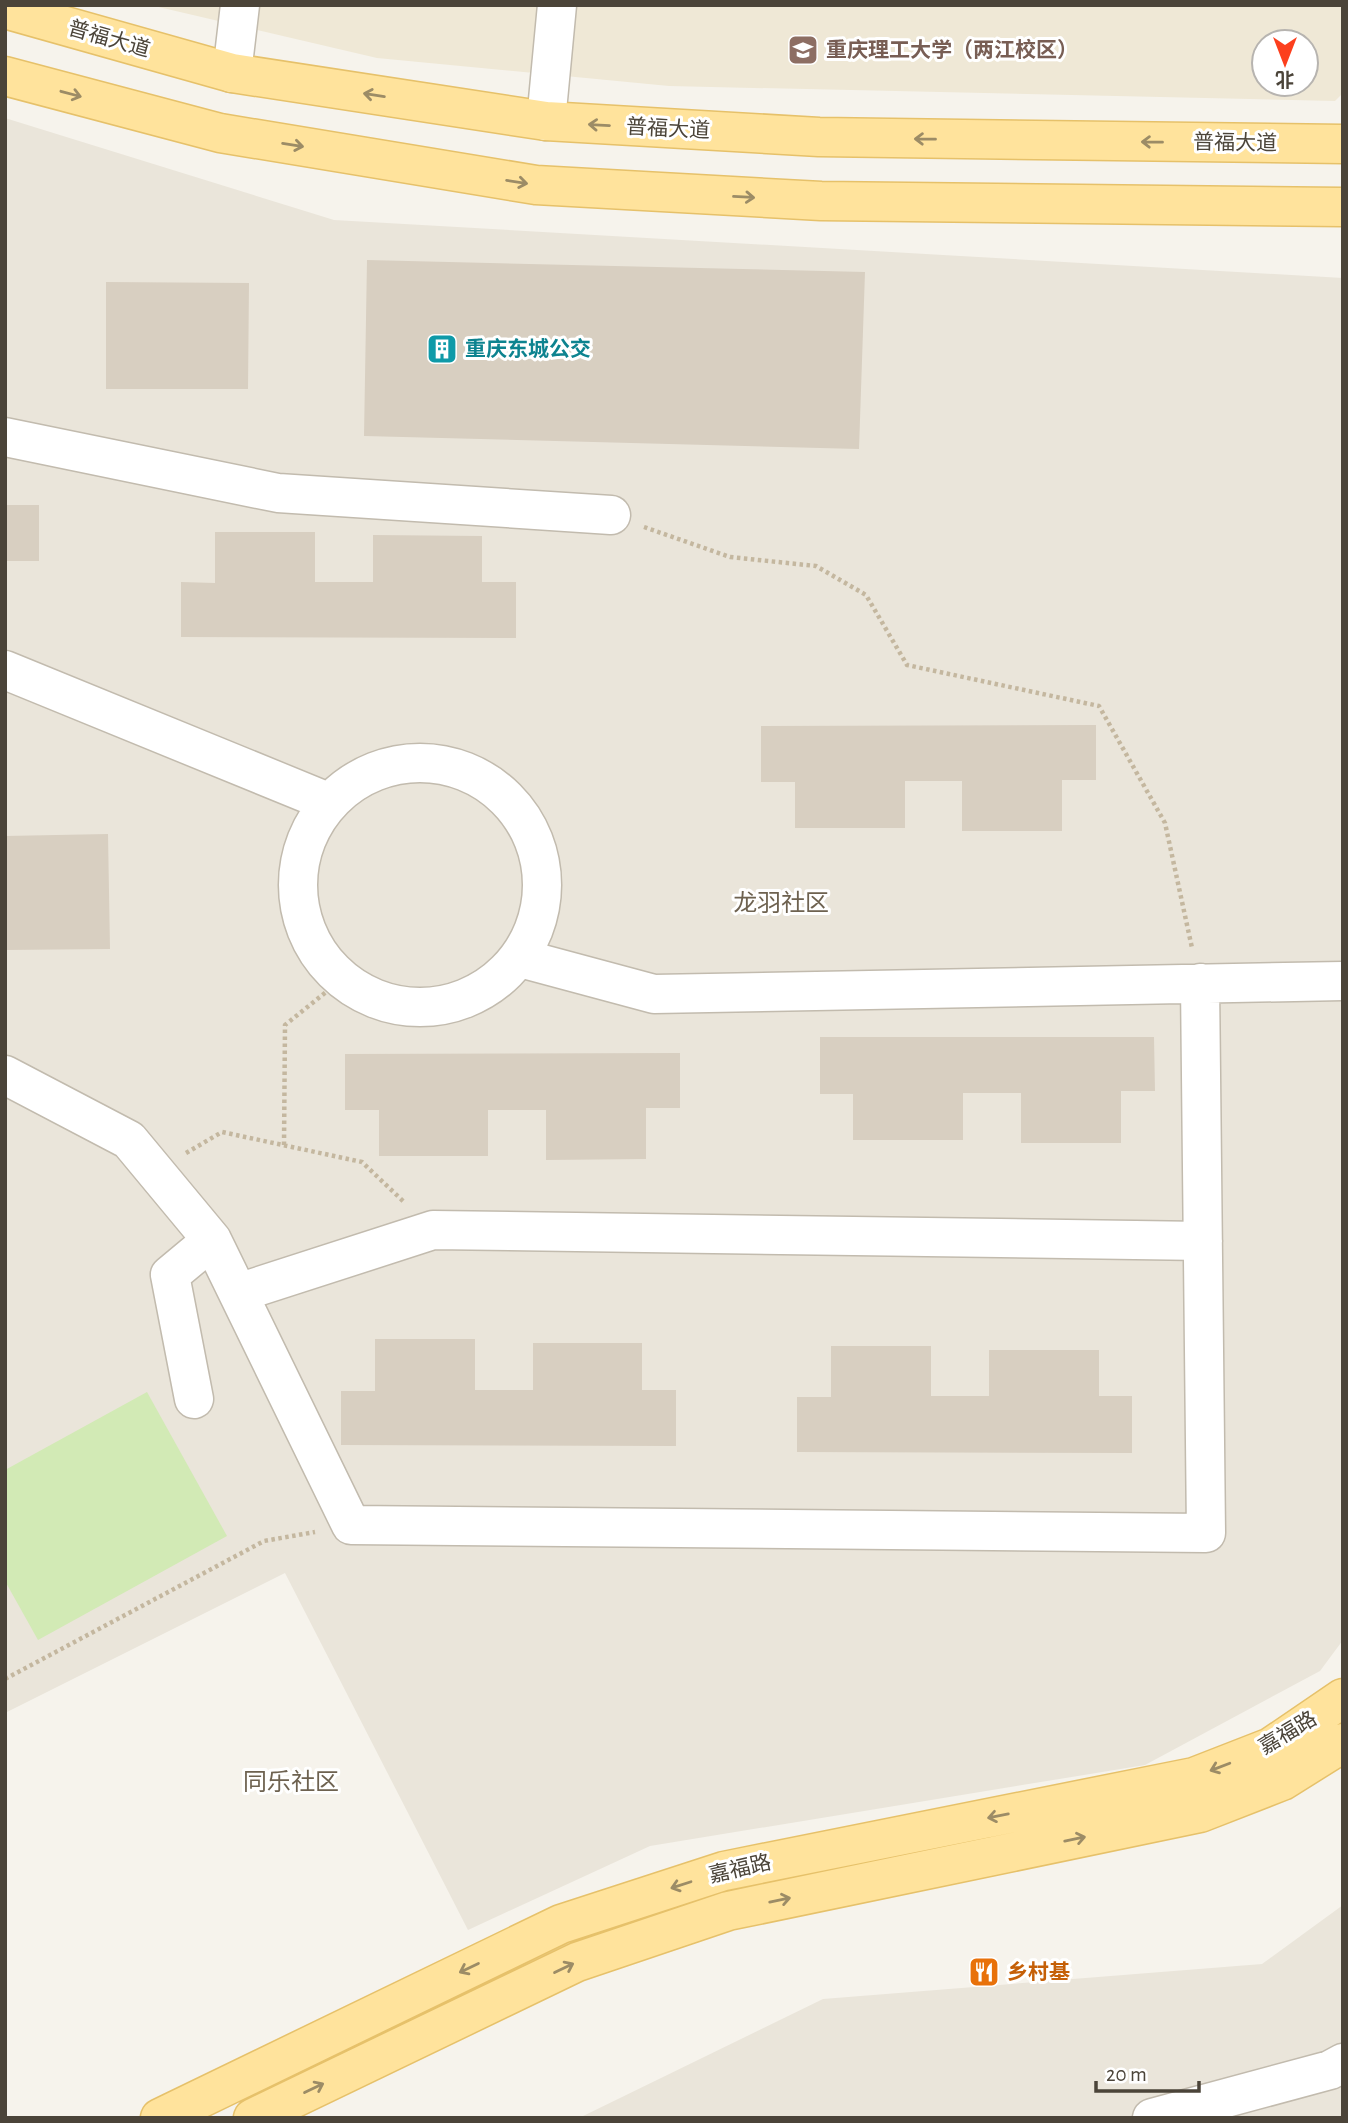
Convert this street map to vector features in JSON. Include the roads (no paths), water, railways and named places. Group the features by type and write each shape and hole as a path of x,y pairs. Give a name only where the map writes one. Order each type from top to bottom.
{"main road":[{"name":"普福大道","path":"5,9 232,73 546,121 819,137 1343,144"},
{"path":"5,76 220,133 536,185 821,201 1343,207"},
{"name":"嘉福路","path":"160,2118 561,1924 724,1871 1194,1777 1271,1747 1343,1698"},
{"name":"嘉福路","path":"253,2118 577,1962 728,1911 1200,1813 1282,1782 1343,1743"}],"street":[{"path":"232,73 240,5"},
{"path":"546,121 557,5"},
{"path":"5,437 278,493 611,515"},
{"path":"5,670 328,802"},
{"path":"400,764 441,764 480,778 513,804 535,839 544,880 538,921 520,958 491,986 455,1003 415,1008 376,1000 341,981 315,951 299,915 296,875 306,836 328,802 360,777 400,764"},
{"path":"520,958 654,994 1343,981"},
{"path":"5,1075 129,1140 212,1240 351,1525 1206,1533 1200,983"},
{"path":"238,1293 433,1230 1203,1241"},
{"path":"194,1399 170,1275 212,1240"},
{"path":"1152,2118 1330,2070 1343,2063"}],"place":[{"name":"重庆理工大学（两江校区）","path":"803,50"},
{"name":"重庆东城公交","path":"442,349"},
{"name":"乡村基","path":"984,1972"}],"district":[{"name":"龙羽社区","path":"781,904"},
{"name":"同乐社区","path":"291,1783"}]}
